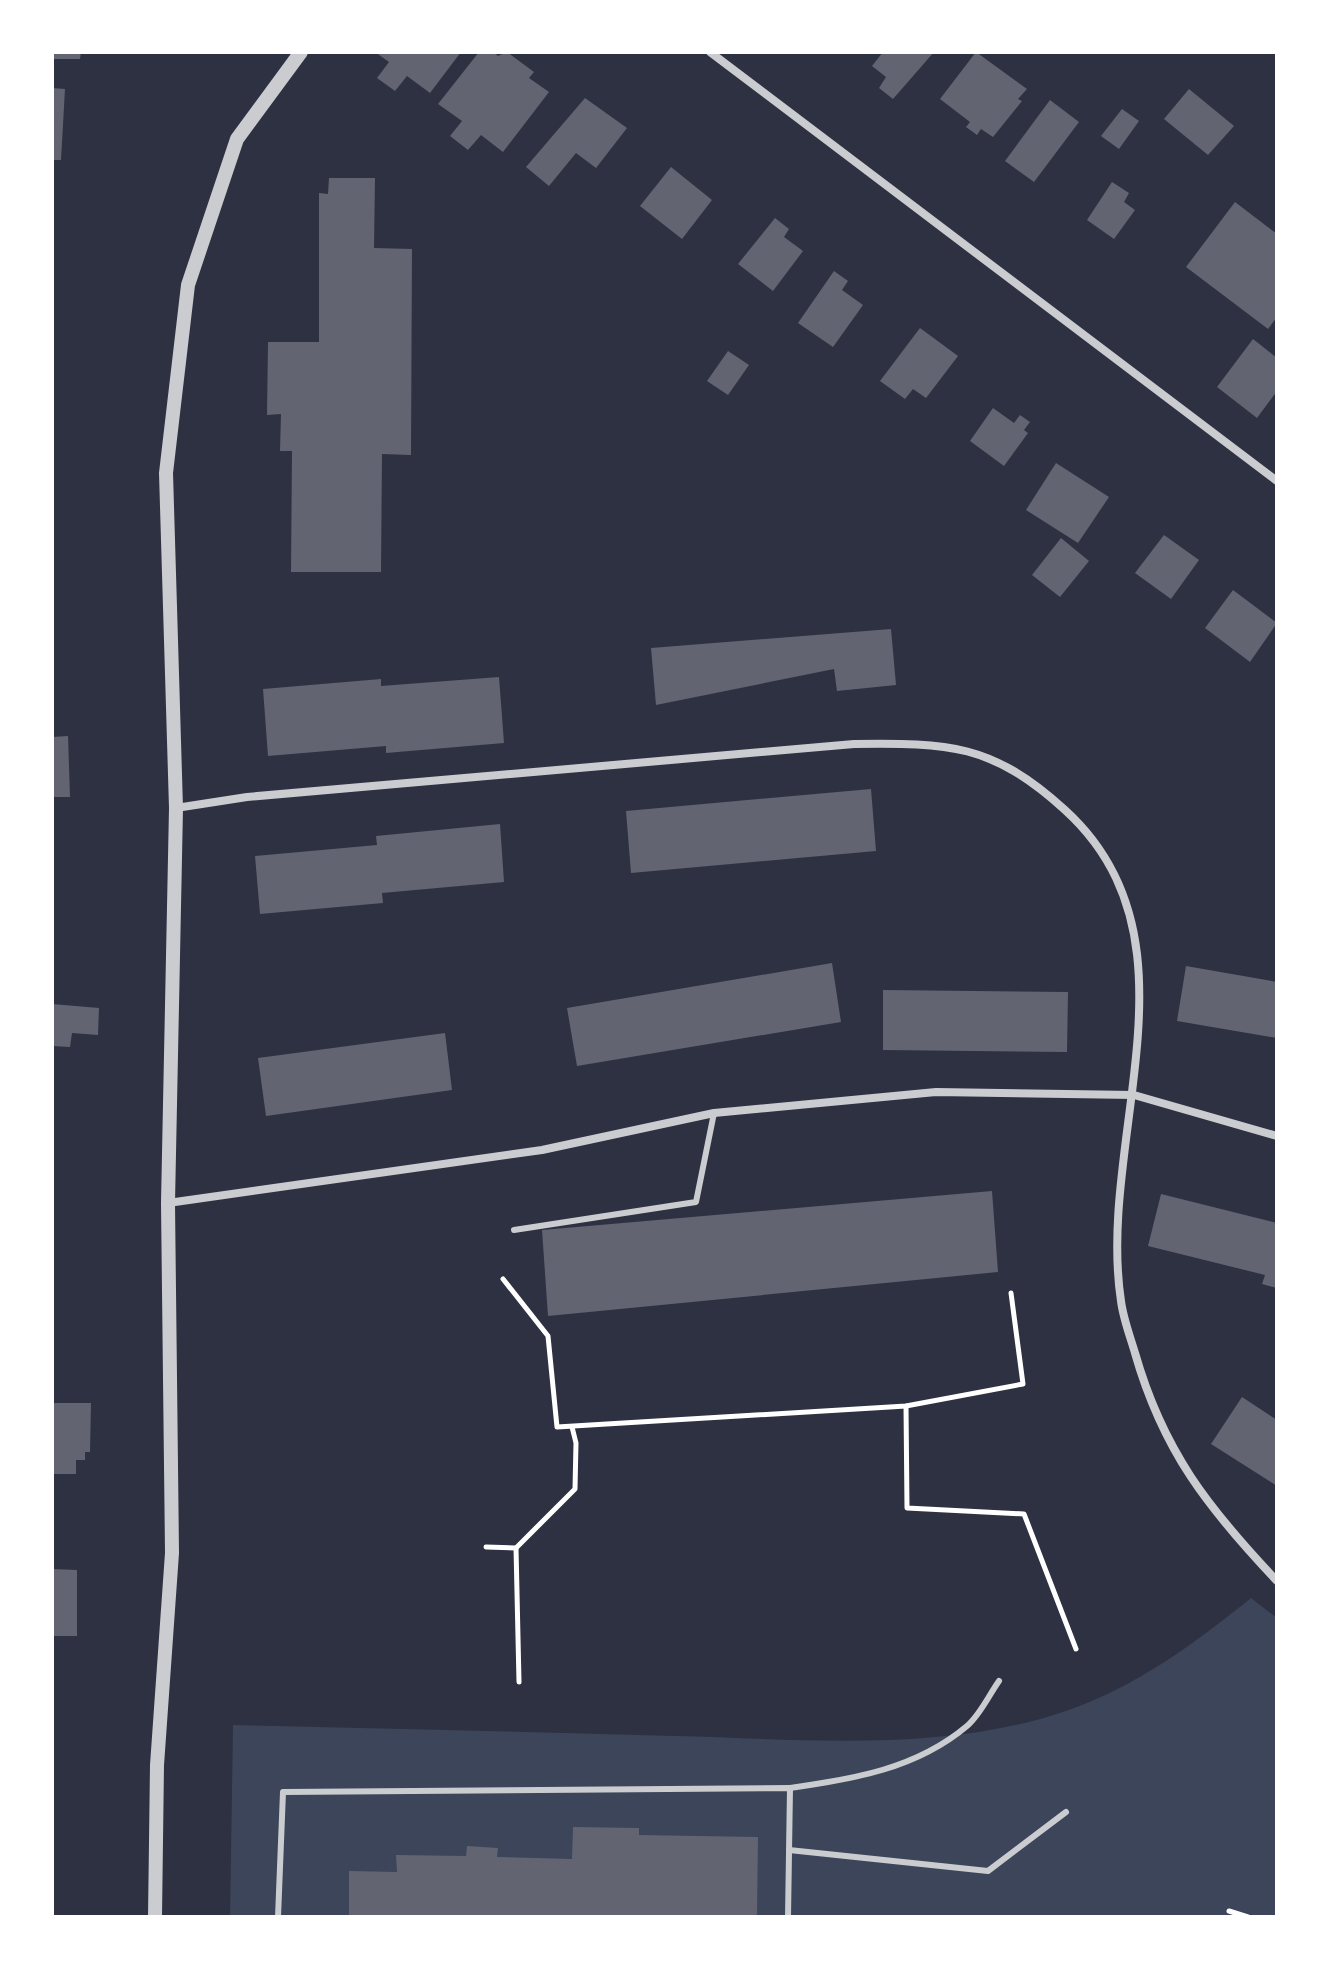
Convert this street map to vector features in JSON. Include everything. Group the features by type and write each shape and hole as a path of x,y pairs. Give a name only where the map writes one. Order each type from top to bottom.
{"street":[{"path":"155,1917 157,1765 172,1553 168,1203 176,808 166,473 188,285 237,139 301,52"},
{"path":"710,52 1277,481"},
{"path":"176,808 247,797 854,744 918,743 978,751 1034,782 1084,827 1122,886 1140,956 1134,1095 1118,1213 1117,1264 1121,1303 1147,1394 1172,1451 1206,1501 1277,1581"},
{"path":"168,1203 542,1150 714,1113 936,1092 1134,1095 1277,1136"}],"lane":[{"path":"514,1230 696,1202 714,1113"},
{"path":"278,1917 283,1792 790,1788 865,1778 904,1764 968,1725 999,1681"},
{"path":"788,1917 790,1788"},
{"path":"789,1850 988,1871 1066,1812"}],"path":[{"path":"503,1279 548,1336 557,1427 906,1406 1023,1384 1011,1293"},
{"path":"906,1406 907,1508 1024,1514 1076,1649"},
{"path":"519,1682 516,1548 575,1489 576,1443 572,1427"},
{"path":"486,1547 516,1548"},
{"path":"1229,1911 1248,1917"}],"shaded area":[{"path":"1251,1598 1277,1618 1277,1917 230,1917 233,1725 823,1740 922,1738 971,1733 1066,1711 1117,1690 1186,1647"}],"building":[{"path":"52,52 81,52 80,59 52,59"},
{"path":"375,52 461,52 430,93 407,76 395,91 377,78 389,62"},
{"path":"479,52 493,52 498,56 507,52 534,72 529,78 549,92 503,152 481,135 468,150 450,136 462,121 438,104"},
{"path":"883,52 934,52 893,99 879,88 886,77 872,66"},
{"path":"976,52 1027,89 1018,99 1022,101 993,137 981,129 977,135 966,127 970,122 940,99"},
{"path":"52,88 65,89 61,160 52,160"},
{"path":"1189,89 1234,126 1208,155 1164,119"},
{"path":"585,98 627,128 596,168 576,153 549,186 526,167"},
{"path":"1050,100 1079,122 1034,182 1005,161"},
{"path":"1122,109 1139,121 1119,149 1101,136"},
{"path":"671,167 712,200 682,239 640,206"},
{"path":"329,178 375,178 374,248 412,249 411,455 382,454 381,572 291,572 292,451 280,451 281,414 267,415 268,342 319,342 319,193 328,194"},
{"path":"1112,182 1129,193 1124,202 1135,210 1114,239 1087,220"},
{"path":"1235,202 1277,234 1277,317 1268,329 1186,267"},
{"path":"775,218 789,229 784,237 803,251 773,291 738,264"},
{"path":"834,271 848,281 842,290 863,305 833,347 798,323"},
{"path":"920,328 958,356 926,398 913,389 905,399 880,381"},
{"path":"1253,339 1277,358 1277,391 1257,418 1217,387"},
{"path":"728,351 749,365 728,395 707,381"},
{"path":"993,408 1014,423 1020,415 1030,422 1024,430 1028,433 1004,466 970,441"},
{"path":"1056,463 1109,497 1078,543 1026,510"},
{"path":"1164,535 1199,560 1171,599 1135,573"},
{"path":"1061,538 1089,561 1060,597 1032,575"},
{"path":"1233,590 1277,623 1250,662 1205,628"},
{"path":"891,629 896,685 837,691 834,669 656,705 651,648"},
{"path":"499,677 504,743 386,753 386,746 268,756 263,689 381,679 381,686"},
{"path":"68,736 70,797 52,797 52,737"},
{"path":"871,789 876,851 631,873 626,811"},
{"path":"500,824 504,882 382,893 383,903 260,914 255,856 377,845 376,836"},
{"path":"832,963 841,1022 577,1066 567,1008"},
{"path":"1186,966 1277,982 1277,1038 1177,1021"},
{"path":"883,990 1068,992 1067,1052 883,1050"},
{"path":"52,1004 99,1008 98,1035 72,1033 70,1047 52,1046"},
{"path":"445,1033 452,1090 266,1116 258,1058"},
{"path":"992,1191 998,1272 548,1316 542,1230"},
{"path":"1161,1194 1277,1223 1277,1288 1262,1284 1265,1275 1148,1246"},
{"path":"1242,1397 1277,1420 1277,1486 1211,1444"},
{"path":"52,1403 91,1403 90,1452 85,1452 85,1460 76,1460 76,1474 52,1474"},
{"path":"52,1569 77,1570 77,1636 52,1636"},
{"path":"573,1827 639,1828 639,1835 758,1837 757,1917 349,1917 349,1871 397,1872 396,1855 466,1856 467,1846 498,1848 497,1857 572,1859"}]}
